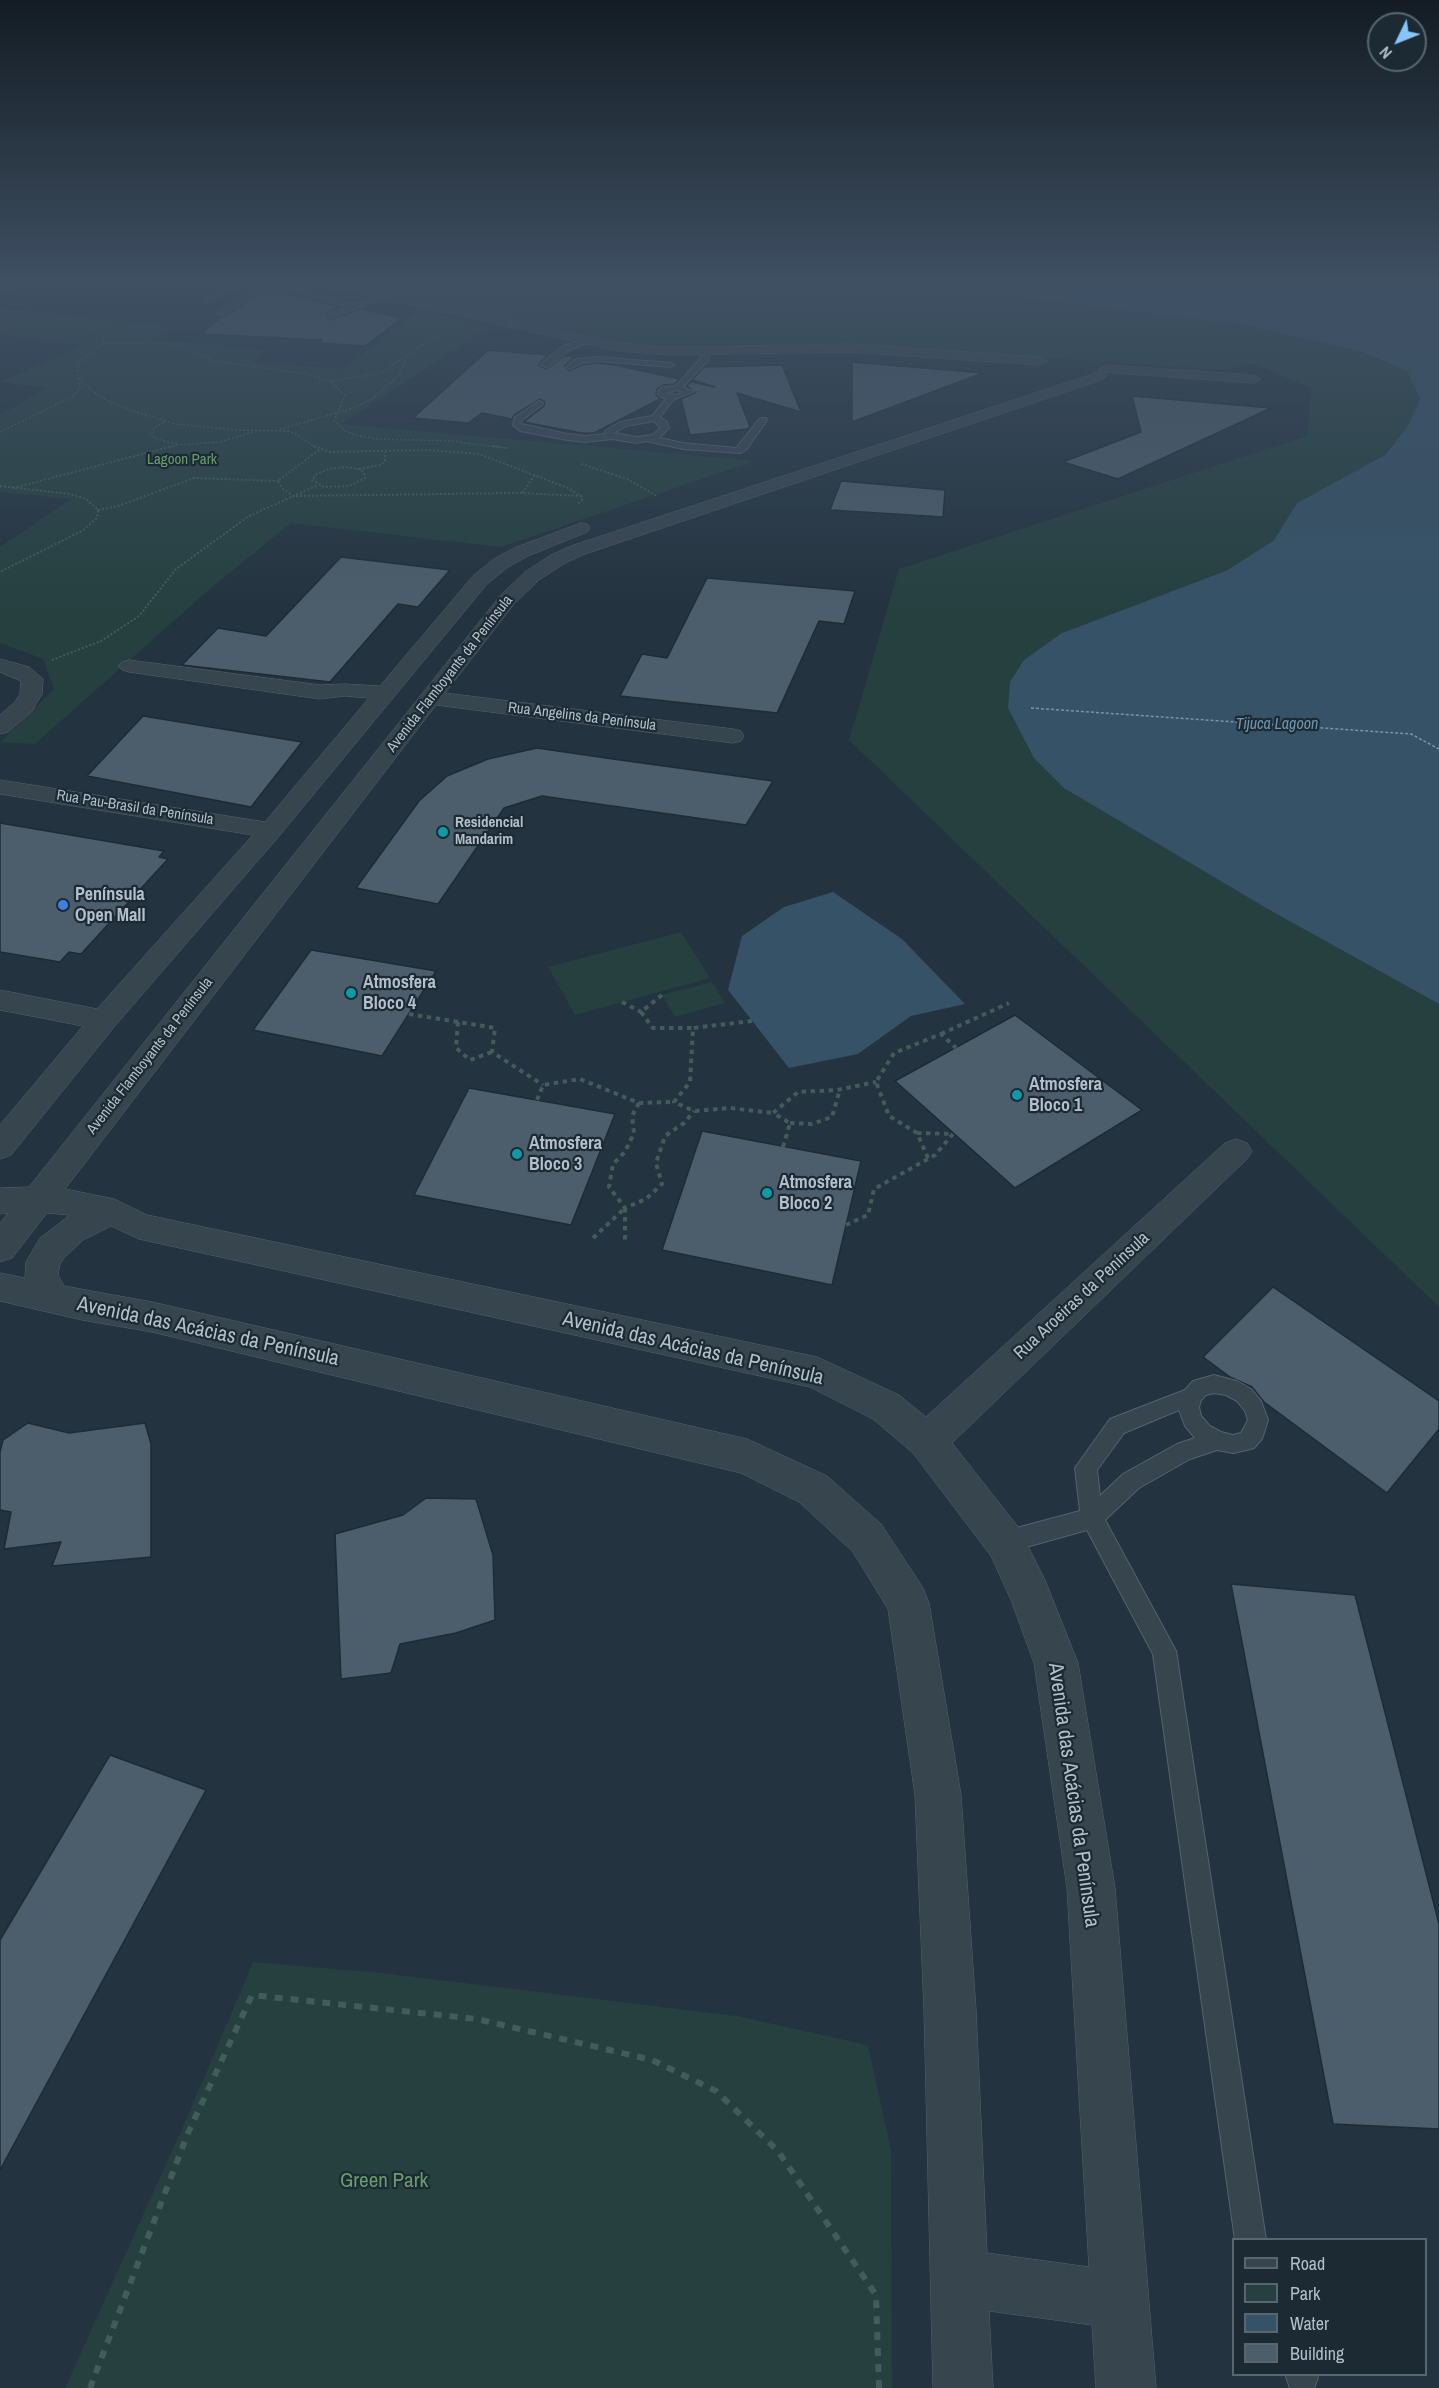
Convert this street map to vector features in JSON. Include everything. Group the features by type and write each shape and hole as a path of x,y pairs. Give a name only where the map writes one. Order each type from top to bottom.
{"street":[{"path":"771,464 1001,393"},
{"name":"Avenida Flamboyants da Península","path":"0,1248 19,1200 430,698 507,600 532,576 558,559 578,550 1030,393"},
{"name":"Avenida Flamboyants da Península","path":"0,1147 104,1020 271,830 480,580 501,563 535,545 663,499"},
{"path":"599,523 624,526 630,533"},
{"path":"0,665 21,672 32,680 31,694 24,706 0,727"},
{"path":"129,666 320,693 336,700 379,700"},
{"name":"Rua Angelins da Península","path":"430,698 733,736"},
{"name":"Rua Pau-Brasil da Península","path":"0,787 271,830"},
{"path":"0,1000 104,1020"},
{"name":"Rua Aroeiras da Península","path":"927,1441 1236,1151"},
{"name":"Avenida das Acácias da Península","path":"19,1200 72,1203 114,1212 139,1226 817,1374 886,1407 927,1441 1005,1542 1030,1594 1056,1663 1091,1888 1126,2388"},
{"name":"Avenida das Acácias da Península","path":"52,1299 41,1275 43,1262 52,1248 88,1221 114,1212"},
{"name":"Avenida das Acácias da Península","path":"0,1287 152,1317 598,1420 747,1457 813,1489 867,1538 908,1603 938,1795 950,2010 963,2388"},
{"path":"960,2278 1119,2300"}],"lane":[{"path":"655,418 672,397 662,393"},
{"path":"539,403 518,419 517,425 523,429 567,437 585,439 612,436 738,451 744,447 763,420"},
{"path":"612,436 608,433 623,424 655,418 662,421 665,428 663,432 648,439"},
{"path":"1192,1396 1189,1407 1192,1420 1203,1433 1217,1441 1233,1444 1247,1441 1256,1432 1258,1420 1254,1407 1244,1395 1214,1384 1200,1388 1192,1396 1117,1426 1086,1468 1092,1518 1164,1651 1251,2238"},
{"path":"1005,1542 1092,1518 1131,1482 1184,1451 1217,1441"}],"path":[{"path":"0,432 55,407 75,393"},
{"path":"96,393 124,408 165,421 209,428 277,430 296,434 319,450 345,453 427,450 479,454 568,488 581,496"},
{"path":"343,393 343,403 334,421 339,427 360,436 375,439 451,441 514,448"},
{"path":"277,430 336,413 374,398 379,393"},
{"path":"165,421 154,428 152,433 154,438 177,445"},
{"path":"13,488 177,445 220,442 256,430"},
{"path":"278,482 284,475 319,450"},
{"path":"359,470 381,465 386,461 385,452"},
{"path":"575,462 627,479 663,499"},
{"path":"21,672 101,641 139,616 176,569 249,516 318,485 340,488 356,484 365,478 364,472 337,467 322,471 313,477 314,483 318,485"},
{"path":"522,493 535,475"},
{"path":"98,510 118,506 194,478 278,482"},
{"path":"278,482 293,496 522,493 581,496"},
{"path":"0,486 70,494 86,499 98,510"},
{"path":"581,496 582,500 571,514 599,523"},
{"path":"0,572 82,531 97,518 98,510"},
{"path":"641,1012 662,995"},
{"path":"622,1002 641,1012 653,1028 693,1028 752,1021"},
{"path":"773,1113 798,1092 840,1089 876,1082 894,1053 1009,1003"},
{"path":"409,1014 495,1028 492,1052"},
{"path":"459,1022 456,1048 470,1060 492,1052"},
{"path":"674,1102 690,1082 693,1028"},
{"path":"941,1034 956,1048"},
{"path":"492,1052 543,1085 580,1079 639,1102 674,1102 694,1112 730,1108 773,1113 790,1124 812,1124 832,1117 840,1089"},
{"path":"846,1225 868,1215 874,1188 935,1155 953,1134 917,1133 889,1116 876,1082"},
{"path":"537,1100 543,1085"},
{"path":"626,1245 625,1208 609,1187 613,1164 626,1152 634,1133 632,1116 639,1102"},
{"path":"592,1238 625,1208 646,1199 662,1184 656,1163 665,1136 694,1112"},
{"path":"783,1147 790,1124"},
{"path":"917,1133 928,1158"},
{"path":"90,2388 188,2133 252,1995 477,2019 652,2061 716,2091 778,2151 876,2295 879,2388"}],"green space":[{"name":"Lagoon Park","path":"38,393 388,393 341,424 755,461 501,547 291,523 212,587 35,744 0,742 54,689 43,659 0,643 0,547 71,499 0,492 0,415"},
{"path":"1311,393 1417,393 1420,399 1408,426 1385,455 1297,503 1274,540 1228,570 1062,633 1273,912 1439,1004 1439,1307 849,740 899,569 1307,436"},
{"path":"681,932 710,978 575,1015 548,967"},
{"path":"712,982 725,1003 675,1017 662,995"},
{"name":"Green Park","path":"253,1962 382,1973 737,2016 868,2045 891,2150 892,2388 65,2388 189,2113"}],"water":[{"name":"Tijuca Lagoon","path":"1417,393 1439,393 1439,1004 1273,912 1064,788 1034,758 1008,708 1010,682 1024,660 1062,633 1228,570 1274,540 1297,503 1385,455 1408,426 1420,399"},
{"path":"833,892 902,939 965,1004 911,1016 858,1054 789,1068 728,990 742,936 784,907"}],"building":[{"path":"440,393 656,393 660,399 594,433 582,433 524,422 544,406 545,402 540,399 514,415 512,419 482,413 468,423 413,418"},
{"path":"694,393 737,393 750,427 690,435 681,399"},
{"path":"738,393 793,393 801,412"},
{"path":"852,393 928,393 852,422"},
{"path":"1132,396 1271,408 1118,479 1063,462 1141,432"},
{"path":"841,481 945,490 943,517 830,510"},
{"path":"341,557 450,570 418,607 398,604 330,682 182,665 218,628 266,636"},
{"path":"707,578 855,591 844,624 819,621 777,713 620,696 642,654 667,658"},
{"path":"143,716 302,742 251,807 87,776"},
{"name":"Residencial Mandarim","path":"537,748 773,781 746,825 542,796 504,808 438,904 356,888 419,801 447,776 488,759"},
{"name":"Península Open Mall","path":"0,823 164,851 159,857 168,859 81,954 69,952 60,962 0,952"},
{"name":"Atmosfera Bloco 4","path":"311,950 436,971 382,1056 253,1030"},
{"name":"Atmosfera Bloco 1","path":"1015,1015 1142,1110 1015,1188 895,1081"},
{"name":"Atmosfera Bloco 3","path":"469,1088 615,1114 571,1225 414,1195"},
{"name":"Atmosfera Bloco 2","path":"702,1131 861,1161 832,1285 662,1250"},
{"path":"1273,1287 1439,1401 1439,1429 1387,1493 1264,1402 1252,1387 1230,1377 1203,1357"},
{"path":"28,1423 69,1433 145,1423 151,1444 151,1557 52,1566 61,1542 4,1549 11,1512 0,1510 0,1452 3,1440"},
{"path":"426,1498 476,1499 493,1555 495,1620 456,1633 400,1644 391,1673 341,1679 335,1534 403,1515"},
{"path":"1231,1584 1355,1595 1439,1924 1439,2129 1333,2124"},
{"path":"110,1755 206,1790 0,2170 0,1940"}],"ferry route":[{"path":"1031,708 1411,734 1439,749"}],"place":[{"name":"Residencial Mandarim","path":"443,832"},
{"name":"Península Open Mall","path":"63,905"},
{"name":"Atmosfera Bloco 4","path":"351,993"},
{"name":"Atmosfera Bloco 1","path":"1017,1095"},
{"name":"Atmosfera Bloco 3","path":"517,1154"},
{"name":"Atmosfera Bloco 2","path":"767,1193"}]}
